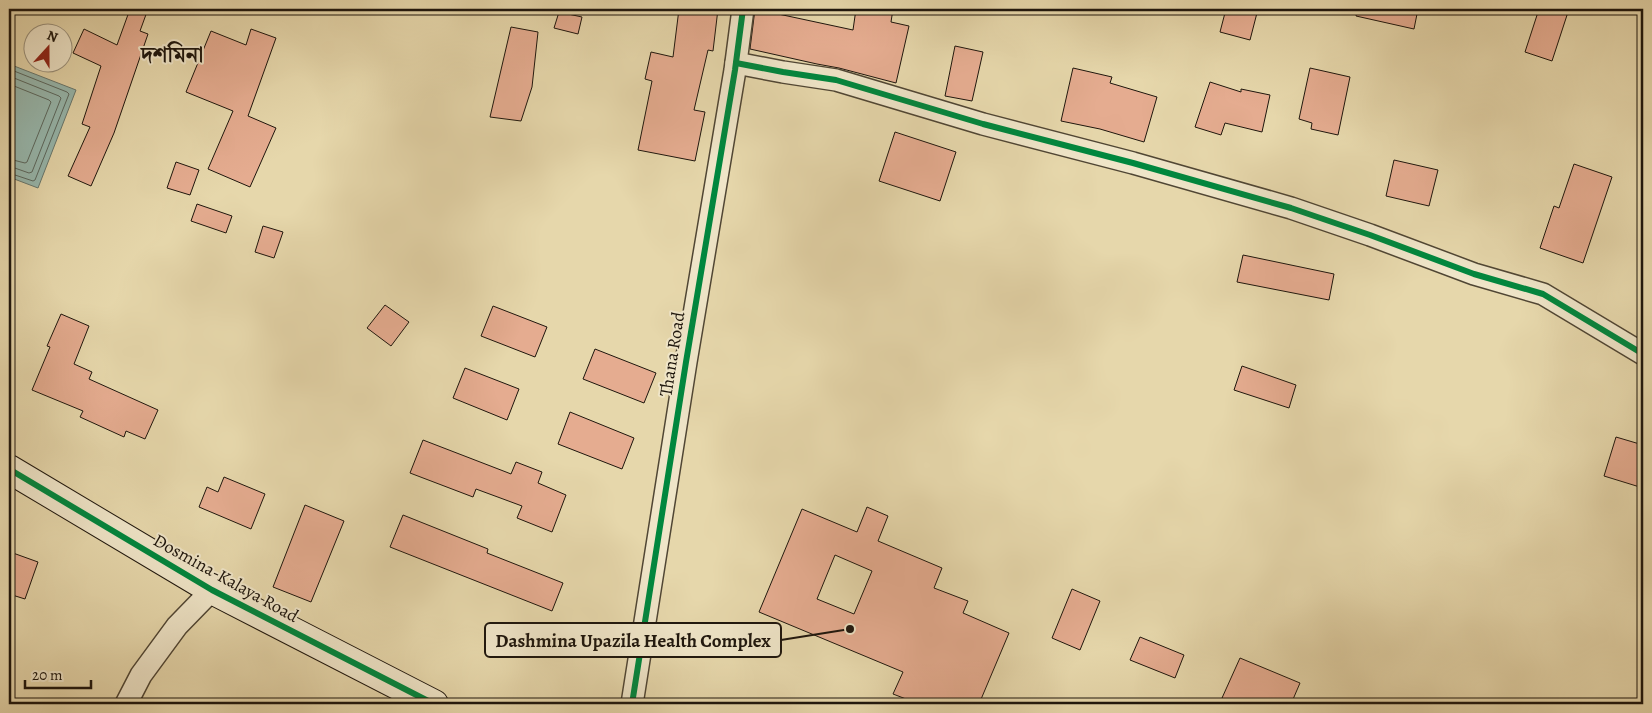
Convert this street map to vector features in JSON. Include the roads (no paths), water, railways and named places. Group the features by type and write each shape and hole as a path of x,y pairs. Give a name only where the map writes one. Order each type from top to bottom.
{"street":[{"name":"Thana Road","path":"632,704 736,63 743,9"},
{"path":"736,63 836,80 983,124 1291,208 1379,238 1474,274 1543,294 1643,354"},
{"name":"Dosmina-Kalaya Road","path":"9,469 212,590 434,704"},
{"path":"126,704 141,675 177,626 212,590"}],"water":[{"path":"9,64 22,69 22,72 30,72 76,90 38,188 9,177"}],"place":[{"name":"Dashmina Upazila Health Complex","path":"850,629"}],"district":[{"name":"দশমিনা","path":"172,55"}]}
